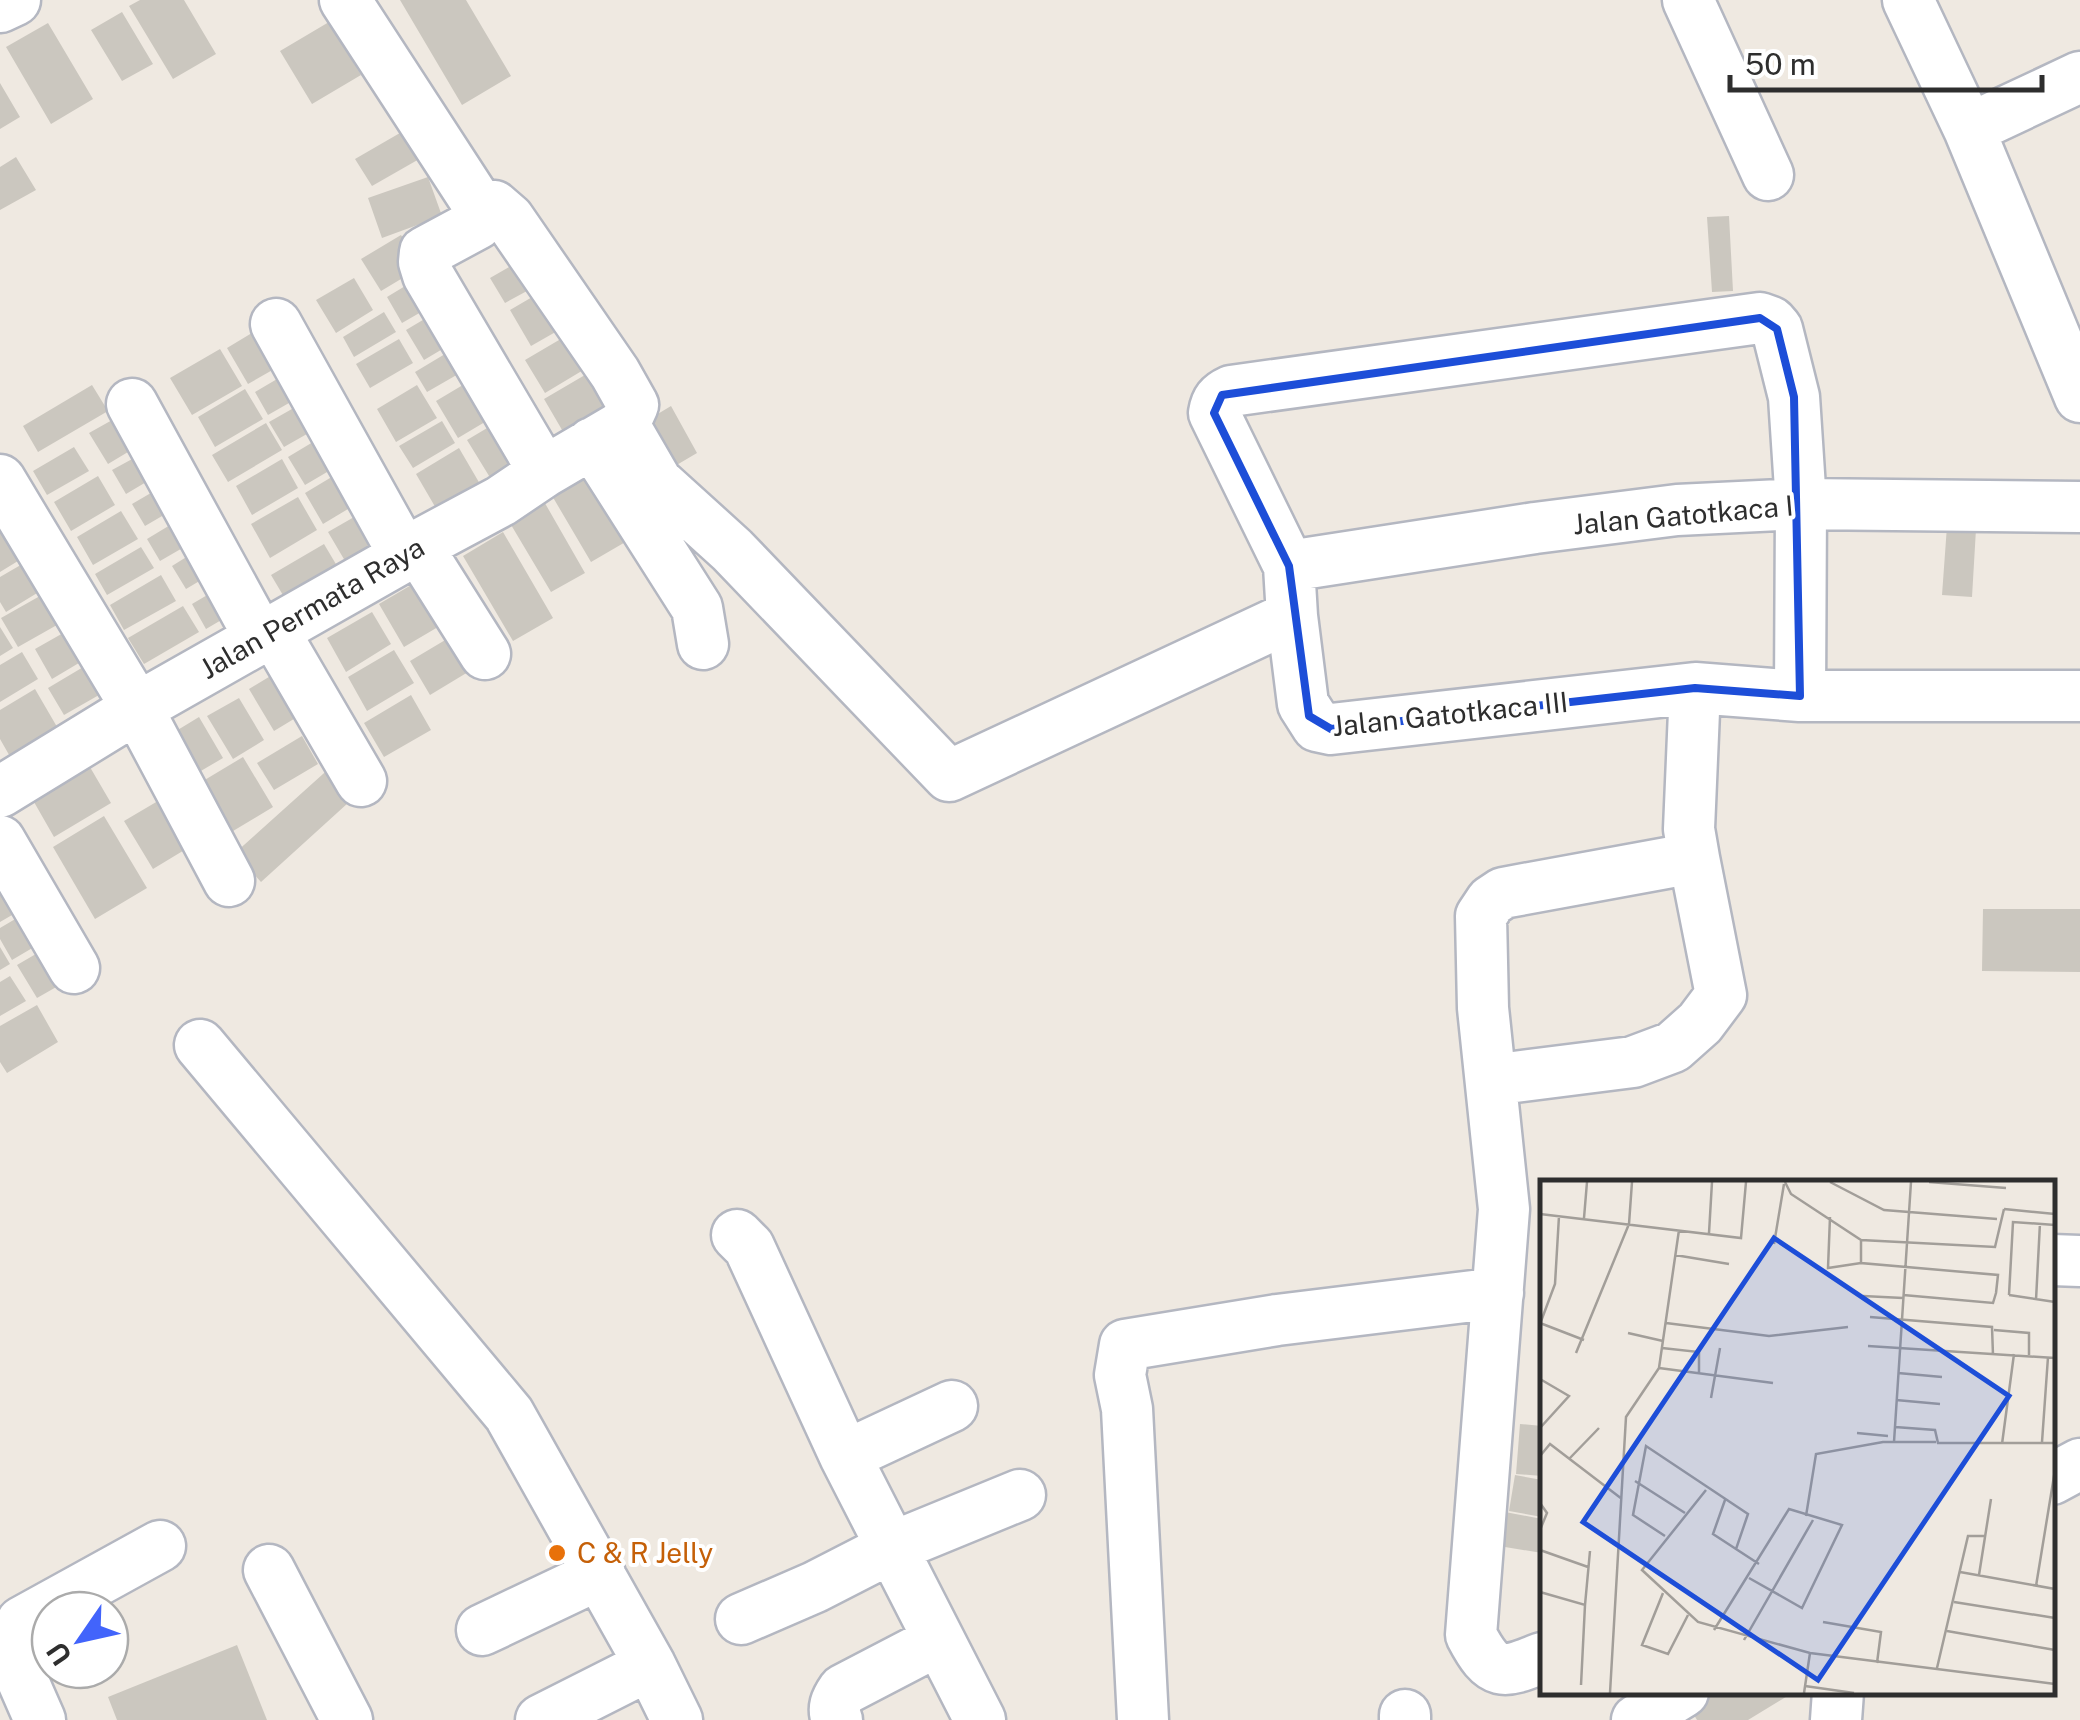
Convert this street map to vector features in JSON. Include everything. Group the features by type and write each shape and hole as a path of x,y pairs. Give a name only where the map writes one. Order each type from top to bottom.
{"street":[{"path":"0,8 15,0"},
{"path":"345,0 476,200 480,215 477,224 425,252 424,262 544,472"},
{"path":"1688,0 1768,175"},
{"path":"1908,0 1969,129 2080,397"},
{"path":"1969,129 2080,77"},
{"path":"480,215 494,206 509,219 615,373 632,404 608,434"},
{"name":"Jalan Gatotkaca III","path":"1801,504 1794,396 1777,330 1760,318 1231,390 1215,403 1214,413 1289,566 1303,704 1316,726 1331,730 1694,688 1800,696 2080,696"},
{"path":"276,324 411,551 484,654"},
{"path":"132,404 267,634 361,781"},
{"path":"608,434 732,550 948,776 1292,616"},
{"path":"608,434 697,608 703,644"},
{"name":"Jalan Permata Raya","path":"0,792 137,708 501,501 608,434"},
{"path":"0,480 137,708 229,881"},
{"path":"1800,696 1801,504"},
{"name":"Jalan Gatotkaca I","path":"1289,566 1677,510 1801,504 2080,507"},
{"path":"1491,1080 1633,1062 1673,1047 1700,1023 1721,995 1689,829 1694,688"},
{"path":"0,841 74,968"},
{"path":"1540,1659 1514,1670 1497,1668 1484,1658 1471,1635 1498,1292 1524,1211 1491,1080 1484,1008 1482,916 1491,900 1503,894 1694,858"},
{"path":"200,1045 510,1414 650,1665 676,1720"},
{"path":"737,1234 749,1248 845,1456 980,1720"},
{"path":"2055,1260 2080,1261"},
{"path":"1143,1720 1127,1409 1120,1376 1125,1345 1276,1320 1498,1292"},
{"path":"845,1456 952,1406"},
{"path":"2055,1477 2080,1464"},
{"path":"741,1619 893,1547 1020,1496"},
{"path":"24,1713 11,1654 13,1638 22,1622 160,1546"},
{"path":"269,1570 346,1720"},
{"path":"482,1630 600,1574"},
{"path":"837,1720 836,1700 843,1690 940,1640"},
{"path":"541,1720 650,1665"},
{"path":"1637,1720 1678,1695"},
{"path":"1836,1720 1838,1695"}],"highlighted area":[{"path":"1760,318 1777,329 1794,397 1800,696 1695,688 1331,729 1309,716 1289,566 1214,413 1222,395"}],"building":[{"path":"140,0 184,0 216,54 173,79 129,6"},
{"path":"400,0 466,0 511,76 462,105"},
{"path":"122,12 153,64 122,81 91,30"},
{"path":"329,22 361,75 312,104 280,51"},
{"path":"48,23 93,99 51,124 6,47"},
{"path":"0,83 20,117 0,129"},
{"path":"412,126 428,154 372,186 355,159"},
{"path":"16,157 36,190 0,210 0,167"},
{"path":"428,177 442,216 382,238 368,198"},
{"path":"1729,216 1733,291 1712,292 1707,217"},
{"path":"401,235 421,267 381,291 361,259"},
{"path":"523,259 538,285 505,303 490,278"},
{"path":"420,277 435,304 402,323 387,297"},
{"path":"354,278 373,310 336,333 316,300"},
{"path":"551,286 573,322 531,346 510,310"},
{"path":"443,308 461,338 424,360 406,330"},
{"path":"384,312 396,332 354,357 343,337"},
{"path":"262,327 283,364 248,384 227,348"},
{"path":"576,330 595,363 545,393 525,360"},
{"path":"399,339 413,363 370,388 356,364"},
{"path":"455,348 467,369 427,392 415,372"},
{"path":"220,349 242,386 192,415 170,378"},
{"path":"602,365 623,401 565,435 544,399"},
{"path":"289,372 303,395 268,415 255,392"},
{"path":"478,376 500,413 458,438 436,401"},
{"path":"92,385 108,411 38,452 23,426"},
{"path":"417,385 437,418 396,442 377,409"},
{"path":"245,389 263,419 215,447 198,417"},
{"path":"306,401 321,426 284,447 269,422"},
{"path":"671,406 697,453 658,476 631,430"},
{"path":"130,410 148,440 108,464 89,433"},
{"path":"504,418 530,463 494,484 467,440"},
{"path":"442,421 455,443 413,468 399,446"},
{"path":"266,423 282,450 228,482 212,455"},
{"path":"323,436 339,465 305,485 288,457"},
{"path":"74,447 89,471 47,495 33,471"},
{"path":"459,448 480,484 437,510 416,474"},
{"path":"145,452 158,475 126,494 112,470"},
{"path":"282,459 298,488 252,515 236,486"},
{"path":"345,469 363,500 323,524 305,493"},
{"path":"595,469 634,537 591,562 551,494"},
{"path":"98,476 115,505 71,531 54,502"},
{"path":"168,483 181,505 145,526 132,504"},
{"path":"298,497 317,530 270,558 251,524"},
{"path":"542,498 585,573 551,592 507,518"},
{"path":"368,509 388,542 348,566 328,532"},
{"path":"121,511 138,539 93,565 77,537"},
{"path":"185,516 198,539 160,561 147,539"},
{"path":"14,524 31,553 0,572 0,533"},
{"path":"1947,526 1976,529 1972,597 1942,595"},
{"path":"503,532 553,618 513,641 463,556"},
{"path":"324,544 343,576 290,607 271,575"},
{"path":"204,546 218,570 186,589 172,566"},
{"path":"141,547 154,568 107,595 95,574"},
{"path":"31,559 47,587 6,612 0,602 0,577"},
{"path":"430,574 455,617 404,647 379,604"},
{"path":"161,575 176,601 124,630 110,605"},
{"path":"226,584 240,609 206,629 192,604"},
{"path":"47,592 64,621 18,647 1,618"},
{"path":"183,606 199,632 144,664 128,638"},
{"path":"372,612 391,644 346,672 327,638"},
{"path":"0,627 13,648 0,656"},
{"path":"72,628 89,657 52,679 35,649"},
{"path":"462,630 483,663 430,695 410,661"},
{"path":"394,650 414,683 367,711 348,677"},
{"path":"22,652 38,679 0,702 0,665"},
{"path":"90,663 106,691 64,715 48,688"},
{"path":"287,666 312,708 274,731 249,689"},
{"path":"35,689 60,732 12,760 0,739 0,710"},
{"path":"411,695 431,730 384,757 364,723"},
{"path":"239,698 264,740 233,759 207,716"},
{"path":"199,717 223,758 182,782 158,742"},
{"path":"302,736 318,764 274,790 257,763"},
{"path":"243,757 273,807 218,840 188,790"},
{"path":"87,762 111,803 54,837 30,795"},
{"path":"333,765 359,793 261,882 235,853"},
{"path":"163,798 191,846 153,869 124,821"},
{"path":"104,816 147,888 95,919 53,847"},
{"path":"0,887 31,904 0,922"},
{"path":"34,908 51,937 12,960 0,939 0,928"},
{"path":"1983,909 2080,909 2080,972 1982,971"},
{"path":"53,944 72,978 37,998 17,965"},
{"path":"0,947 10,964 0,970"},
{"path":"10,976 26,1001 0,1016 0,982"},
{"path":"37,1005 58,1042 7,1073 0,1062 0,1026"},
{"path":"1520,1424 1540,1426 1540,1476 1516,1474"},
{"path":"1515,1475 1540,1480 1540,1517 1509,1511"},
{"path":"1505,1512 1540,1519 1540,1553 1499,1546"},
{"path":"237,1645 267,1720 117,1720 108,1697"},
{"path":"1703,1695 1789,1695 1748,1720 1697,1720 1688,1705"}],"place":[{"name":"C & R Jelly","path":"557,1553"}]}
